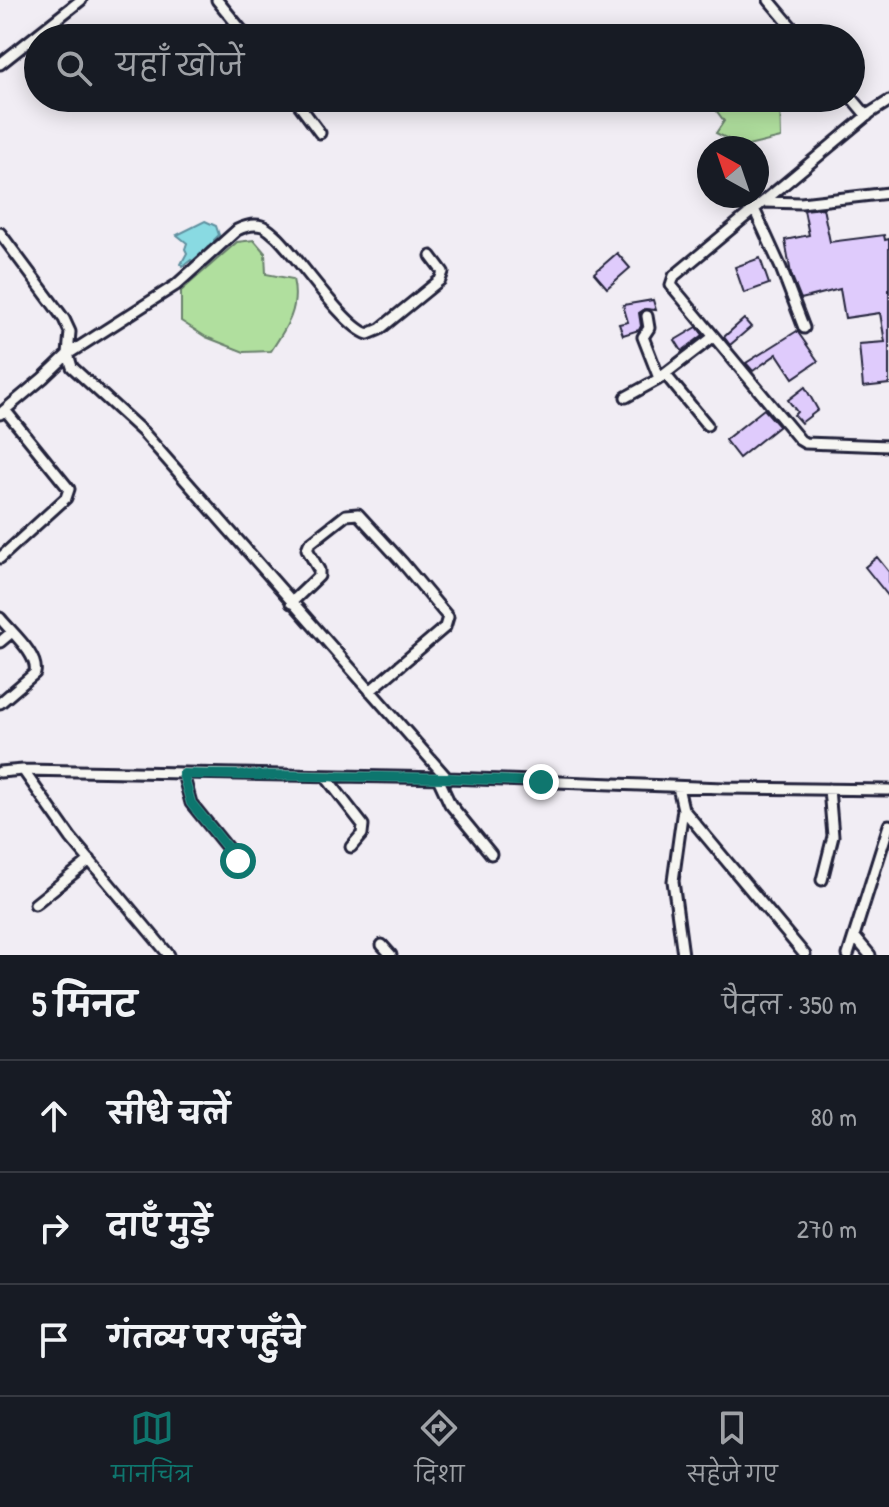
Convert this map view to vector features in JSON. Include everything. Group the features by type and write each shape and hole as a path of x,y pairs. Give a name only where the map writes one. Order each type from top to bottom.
{"street":[{"path":"51,24 81,0"},
{"path":"217,0 237,24"},
{"path":"769,0 789,24"},
{"path":"0,64 24,45"},
{"path":"769,199 889,101"},
{"path":"304,112 320,133"},
{"path":"864,112 867,116"},
{"path":"769,202 801,203 889,193"},
{"path":"758,208 671,281 673,289 763,398 805,443 889,446"},
{"path":"755,211 804,328"},
{"path":"0,558 66,498 69,489 3,412 68,354 176,285 237,230 253,224 267,228 364,333 380,329 440,280 443,272 431,256"},
{"path":"0,233 64,319 70,332 68,354 72,367 143,432 370,691 442,778 450,804 491,854"},
{"path":"647,316 649,328 643,337 662,376 707,425"},
{"path":"626,397 662,376 713,337"},
{"path":"291,603 319,576 319,570 307,549 309,544 346,515 358,514 448,617 445,627 370,691"},
{"path":"0,618 34,659 37,668 0,703"},
{"path":"0,642 12,632"},
{"path":"23,770 90,860 169,955"},
{"path":"0,772 442,778 678,787 889,790"},
{"path":"183,774 191,803 238,861"},
{"path":"325,776 363,825 362,834 351,847"},
{"path":"678,787 683,809 673,881 683,955"},
{"path":"822,880 833,836 829,789"},
{"path":"683,809 805,955"},
{"path":"848,955 889,825"},
{"path":"35,904 90,860"},
{"path":"854,936 870,955"},
{"path":"382,945 391,955"}],"green space":[{"path":"717,112 780,112 781,138 769,141 769,136 722,136 716,133 724,121"},
{"path":"254,240 265,253 266,274 293,279 295,299 287,325 271,351 244,352 206,337 181,321 181,291 237,242"}],"water":[{"path":"205,221 216,226 219,235 214,240 214,246 208,247 195,263 191,260 183,266 187,243 177,235"}],"building":[{"path":"823,208 830,242 884,235 885,240 889,239 889,384 863,387 859,344 885,342 880,313 845,318 840,289 801,299 791,274 785,240 809,235 804,210"},
{"path":"617,253 630,268 607,288 594,273"},
{"path":"760,258 769,284 744,293 735,267"},
{"path":"653,300 656,310 645,309 639,313 639,330 623,335 619,324 628,322 623,305"},
{"path":"744,319 751,327 730,345 724,337"},
{"path":"697,327 703,335 682,351 675,340"},
{"path":"797,331 818,361 793,378 777,354 753,371 746,363"},
{"path":"805,387 818,410 801,423 788,400"},
{"path":"764,409 779,426 739,458 725,440"},
{"path":"877,557 889,572 889,597 865,567"}],"route":[{"path":"238,861 191,803 183,774 541,782"}]}
